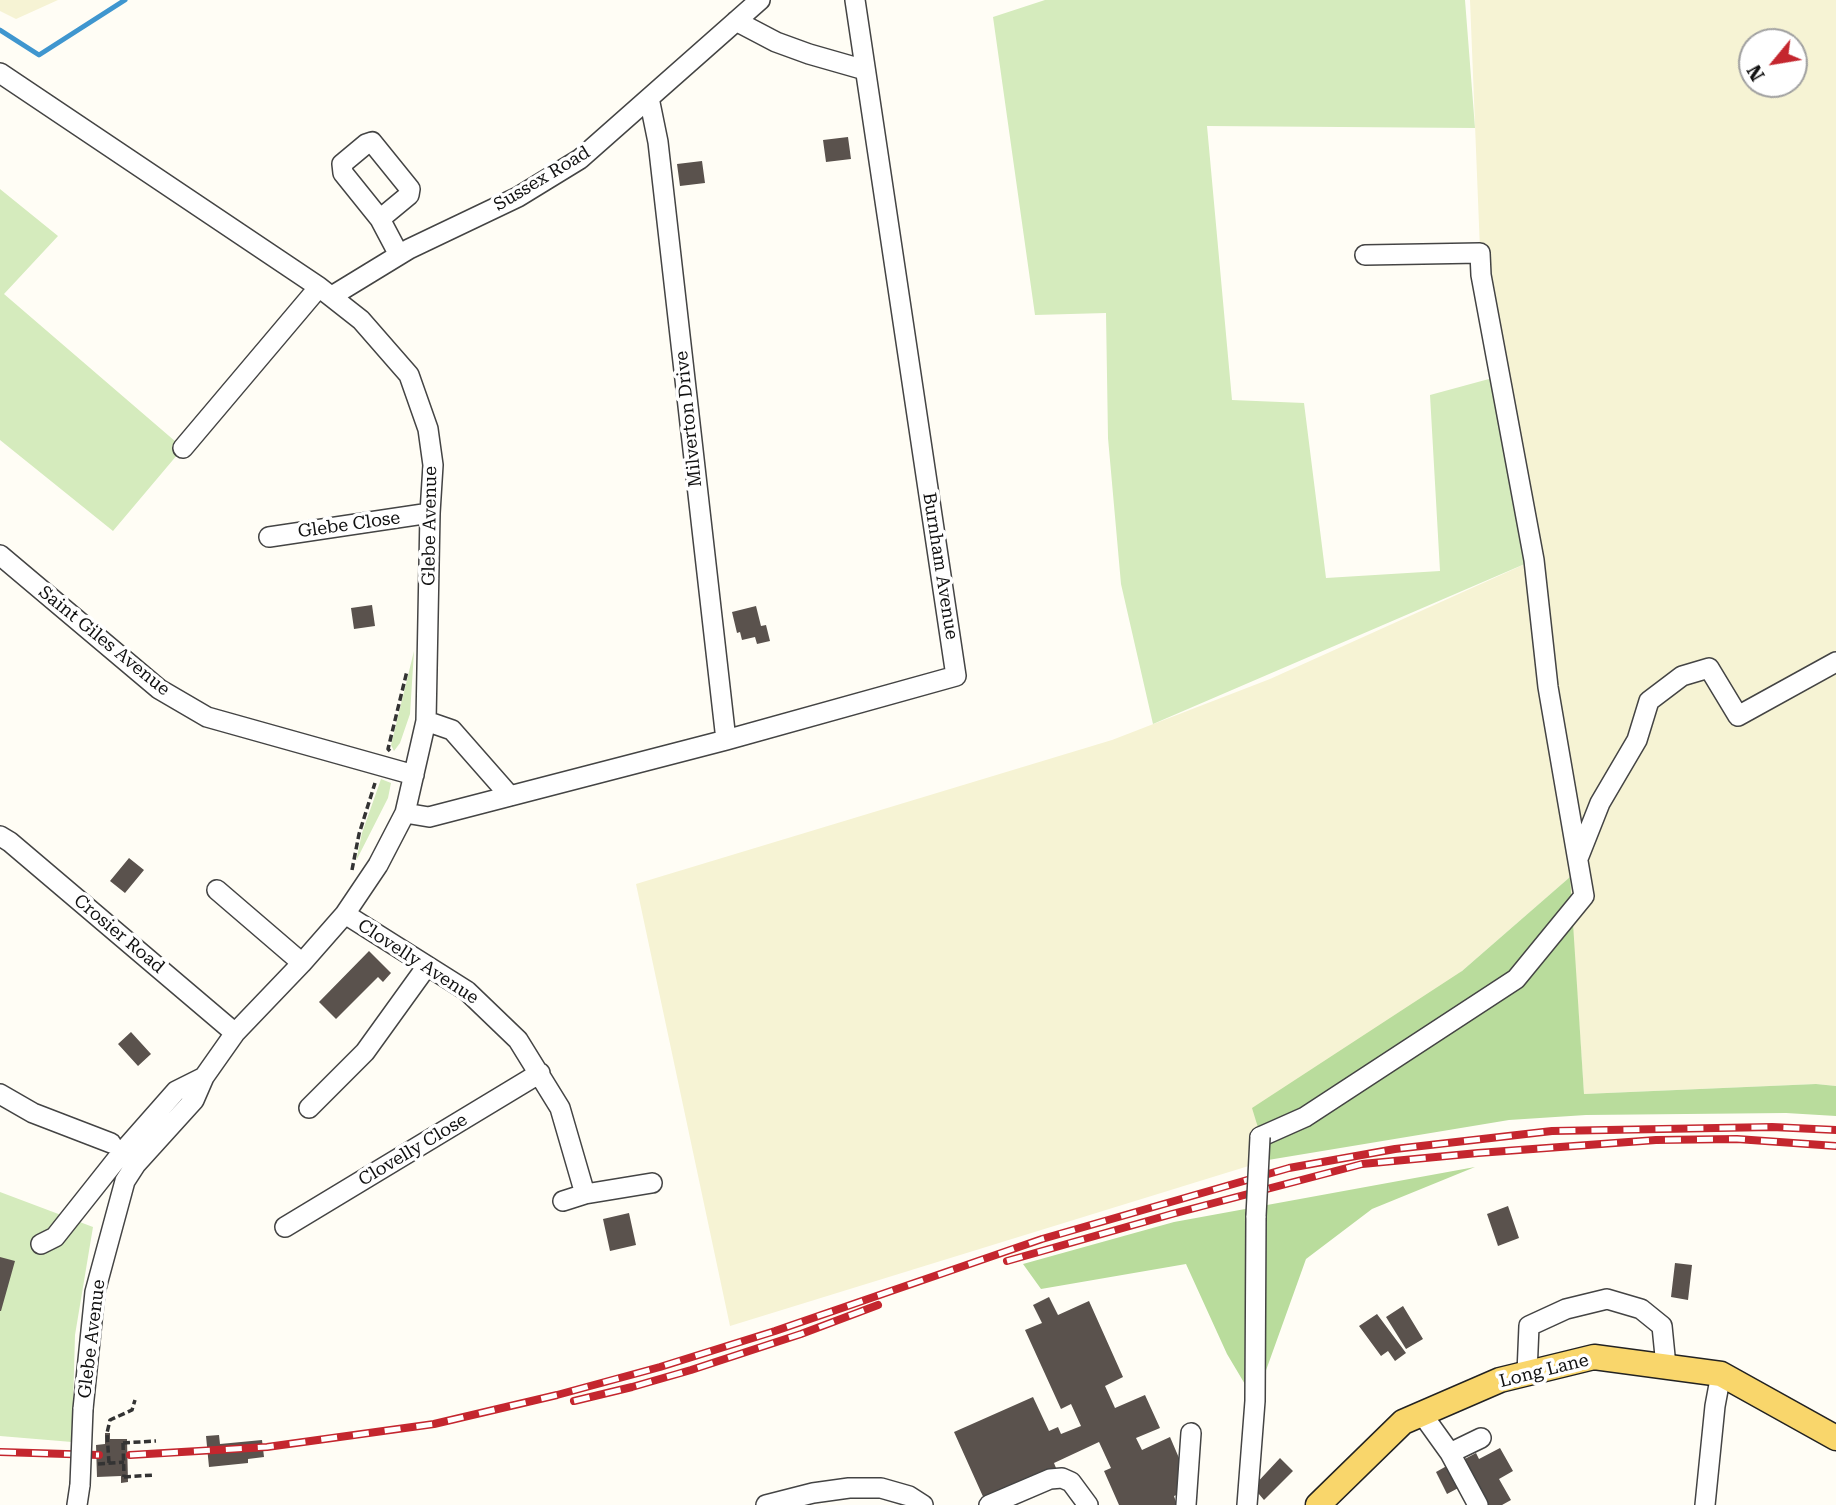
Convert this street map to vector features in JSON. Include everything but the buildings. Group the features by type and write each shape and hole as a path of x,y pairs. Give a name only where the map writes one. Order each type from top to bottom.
{"main road":[{"name":"Long Lane","path":"1318,1505 1403,1422 1500,1380 1594,1357 1721,1374 1836,1438"}],"street":[{"name":"Sussex Road","path":"183,448 325,292 518,197 580,159 761,0"},
{"name":"Burnham Avenue","path":"405,813 429,817 726,740 956,676 855,0"},
{"path":"736,22 776,42 865,70"},
{"name":"Glebe Avenue","path":"0,73 325,292 361,320 409,375 428,429 433,465 429,513 426,721 405,813 378,865 345,914 235,1034 204,1077 194,1100 136,1164 125,1181 95,1292 83,1409 79,1495"},
{"name":"Milverton Drive","path":"649,98 658,142 726,740"},
{"path":"380,219 399,255"},
{"path":"1247,1505 1255,1401 1256,1216 1260,1137 1305,1117 1516,979 1584,897 1548,687 1534,559 1481,275 1480,253 1365,255"},
{"name":"Glebe Close","path":"269,537 429,513"},
{"name":"Saint Giles Avenue","path":"0,555 159,689 207,717 414,775"},
{"path":"1579,857 1600,803 1637,740 1649,701 1682,676 1709,668 1738,716 1836,662"},
{"path":"426,721 452,730 510,796"},
{"name":"Crosier Road","path":"0,836 31,859 235,1034"},
{"path":"218,890 302,964"},
{"name":"Clovelly Avenue","path":"345,914 467,991 518,1040 560,1108 585,1194"},
{"path":"309,1108 365,1052 427,966"},
{"name":"Clovelly Close","path":"285,1227 540,1073"},
{"name":"Glebe Avenue","path":"41,1244 55,1237 124,1150 176,1091 204,1077"},
{"path":"0,1094 33,1113 111,1143"},
{"path":"563,1201 585,1194 652,1183"},
{"path":"1528,1373 1529,1326 1566,1309 1607,1299 1641,1308 1662,1326 1666,1366"},
{"path":"1705,1505 1721,1374"},
{"path":"1422,1414 1450,1453 1478,1505"},
{"path":"1186,1505 1191,1433"},
{"path":"1450,1453 1480,1438"},
{"path":"989,1505 1050,1479 1062,1478 1071,1482 1088,1505"},
{"path":"766,1505 813,1493 849,1488 881,1488 909,1496 923,1505"}],"path":[{"path":"394,755 388,749 408,670"},
{"path":"351,872 359,834 378,775"},
{"path":"109,1463 107,1433 110,1420 132,1410 135,1400"},
{"path":"154,1475 124,1477 123,1443 156,1441"},
{"path":"97,1464 124,1462"}],"shaded area":[{"path":"0,0 58,0 16,19 0,11"},
{"path":"1470,0 1836,0 1836,1086 1816,1084 1584,1094 1569,878 1462,971 1268,1160 730,1326 636,884 1112,740 1270,679 1534,560 1481,275"}],"green space":[{"path":"1045,0 1465,0 1475,128 1207,126 1232,400 1304,403 1326,578 1440,571 1430,395 1500,376 1534,560 1153,724 1121,584 1108,438 1106,313 1035,315 993,17"},
{"path":"0,189 58,236 4,294 183,448 113,531 0,440"},
{"path":"414,651 410,714 400,743 394,751 391,745"},
{"path":"381,779 391,783 388,798 356,861 362,833"},
{"path":"1570,877 1584,1094 1816,1084 1836,1086 1836,1116 1786,1113 1586,1115 1509,1120 1268,1160 1252,1108 1462,971"},
{"path":"1475,1167 1372,1209 1306,1259 1255,1401 1227,1354 1186,1264 1041,1289 1023,1264 1174,1222"},
{"path":"0,1192 93,1227 75,1335 72,1442 0,1436"}],"waterway":[{"path":"0,30 39,55 125,0"}],"railway":[{"path":"130,1455 267,1447 434,1424 557,1395 660,1367 775,1331 1042,1239 1289,1168 1395,1149 1552,1131 1772,1127 1836,1130"},
{"path":"1007,1261 1362,1164 1656,1140 1737,1139 1836,1146"},
{"path":"574,1401 691,1370 801,1334 878,1305"},
{"path":"0,1452 99,1455"}]}
